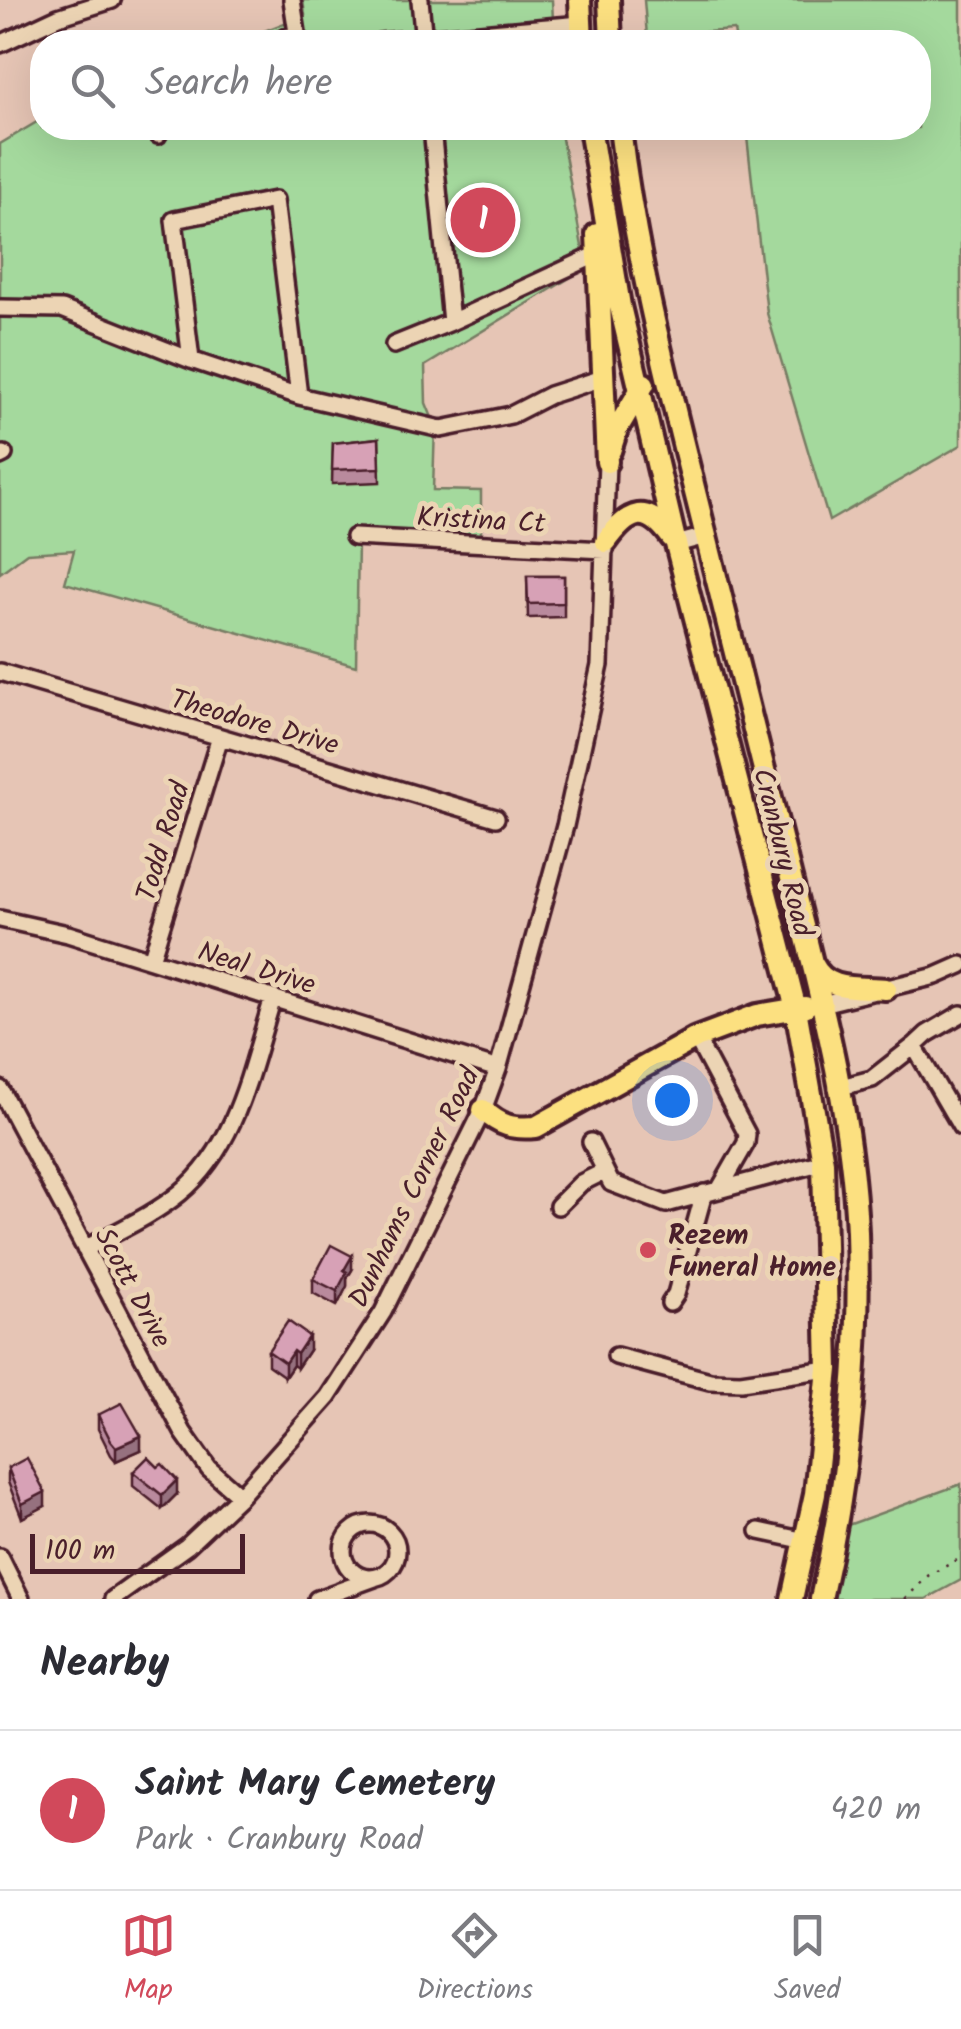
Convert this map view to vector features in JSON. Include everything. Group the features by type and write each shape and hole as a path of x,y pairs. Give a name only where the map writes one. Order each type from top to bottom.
{"main road":[{"path":"580,0 582,30"},
{"path":"608,0 610,30"},
{"path":"591,140 607,462"},
{"name":"Cranbury Road","path":"592,140 620,306 676,544 796,1009 823,1162 828,1369 806,1541 792,1599"},
{"name":"Cranbury Road","path":"621,140 651,314 822,1004 850,1155 856,1231 854,1401 841,1512 821,1599"},
{"path":"607,462 616,430 642,392 650,359 651,314"},
{"path":"606,546 620,522 636,514 650,516 676,544"},
{"path":"811,961 817,973 834,986 886,988"},
{"path":"483,1110 498,1123 514,1129 536,1127 696,1038 758,1015 822,1004"}],"street":[{"path":"49,0 58,17"},
{"path":"30,30 112,0"},
{"path":"292,0 297,30"},
{"path":"420,0 423,30"},
{"path":"0,44 30,30"},
{"path":"433,140 451,322"},
{"path":"191,360 174,220 274,200 299,396"},
{"path":"394,346 598,254"},
{"path":"0,308 62,310 299,396 442,429 511,415 550,395 604,378"},
{"name":"Dunhams Corner Road","path":"113,1599 132,1594 187,1546 240,1496 328,1397 383,1312 483,1110 498,1069 565,826 600,666 607,462"},
{"path":"676,544 706,536"},
{"name":"Kristina Ct","path":"354,537 606,546"},
{"name":"Theodore Drive","path":"0,672 496,818"},
{"name":"Todd Road","path":"151,960 220,737"},
{"path":"0,940 4,921"},
{"name":"Neal Drive","path":"4,921 68,934 498,1069"},
{"path":"822,1004 936,976 961,965"},
{"path":"86,1249 162,1206 206,1167 236,1117 273,998"},
{"path":"838,1088 872,1080 926,1034 961,1014"},
{"path":"670,1303 712,1192 746,1143 747,1134 696,1038"},
{"path":"913,1046 961,1126"},
{"name":"Scott Drive","path":"0,1089 183,1432 210,1469 240,1496"},
{"path":"591,1142 611,1183 666,1204 823,1162"},
{"path":"558,1206 581,1183 605,1171"},
{"path":"616,1356 710,1381 741,1382 828,1369"},
{"path":"759,1531 806,1541"},
{"path":"0,1558 21,1599"},
{"path":"318,1599 380,1576"}],"path":[{"path":"904,1599 929,1575 961,1558"}],"green space":[{"path":"303,0 552,0 553,30 267,30 305,15"},
{"path":"644,0 961,0 961,445 829,521 767,313 747,140 931,140 931,30 646,30"},
{"path":"30,126 30,140 562,140 586,268 425,366 426,403 435,425 433,490 481,491 481,540 358,541 356,666 65,583 74,550 27,553 0,573 0,144"},
{"path":"961,1484 961,1580 926,1599 820,1599 837,1529"}],"building":[{"path":"379,438 380,468 332,470 333,443"},
{"path":"527,576 564,576 564,603 528,604"},
{"path":"331,1245 352,1256 337,1291 313,1279"},
{"path":"288,1321 309,1336 285,1363 268,1351"},
{"path":"122,1403 141,1436 116,1447 98,1415"},
{"path":"148,1457 158,1467 162,1464 177,1480 162,1495 133,1472"},
{"path":"27,1458 45,1492 22,1504 8,1468"}],"place":[{"name":"Saint Mary Cemetery","path":"483,220"},
{"name":"Rezem Funeral Home","path":"648,1250"}]}
